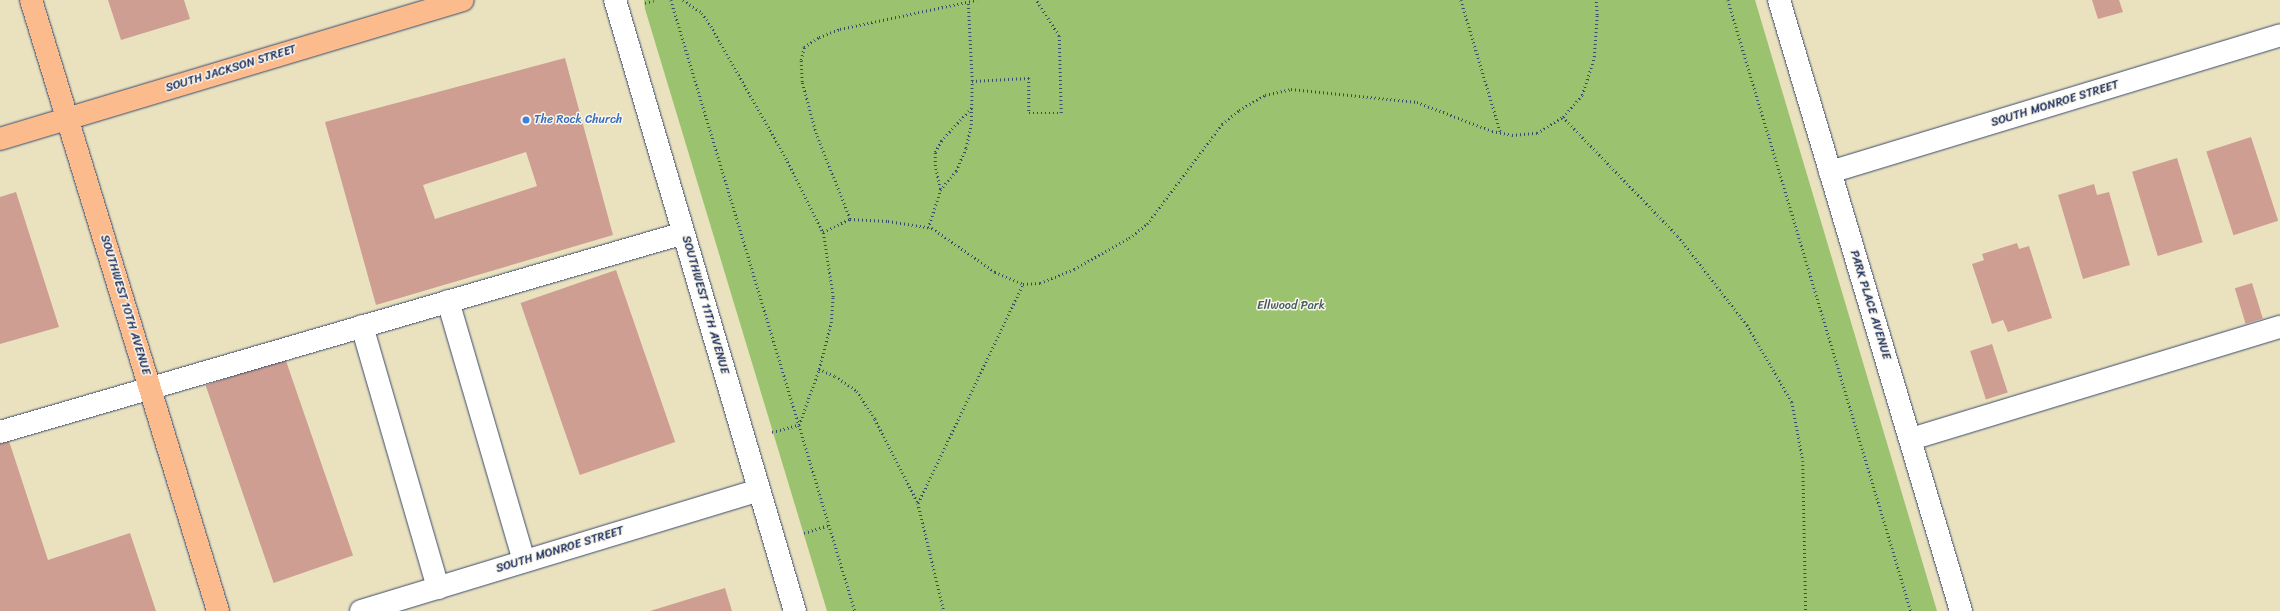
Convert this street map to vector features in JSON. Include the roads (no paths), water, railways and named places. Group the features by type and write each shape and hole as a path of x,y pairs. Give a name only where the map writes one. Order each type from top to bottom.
{"main road":[{"name":"SOUTHWEST 10TH AVENUE","path":"32,0 218,611"},
{"name":"SOUTH JACKSON STREET","path":"0,139 463,0"}],"street":[{"name":"SOUTHWEST 11TH AVENUE","path":"615,0 795,611"},
{"name":"PARK PLACE AVENUE","path":"1779,0 1961,611"},
{"name":"SOUTH MONROE STREET","path":"1830,172 2280,35"},
{"path":"0,432 150,387 684,233"},
{"path":"448,301 524,561"},
{"path":"362,326 438,588"},
{"path":"1911,439 2280,327"},
{"name":"SOUTH MONROE STREET","path":"361,611 759,490"}],"place":[{"name":"The Rock Church","path":"526,120"}],"park label":[{"name":"Ellwood Park","path":"1291,306"}]}
